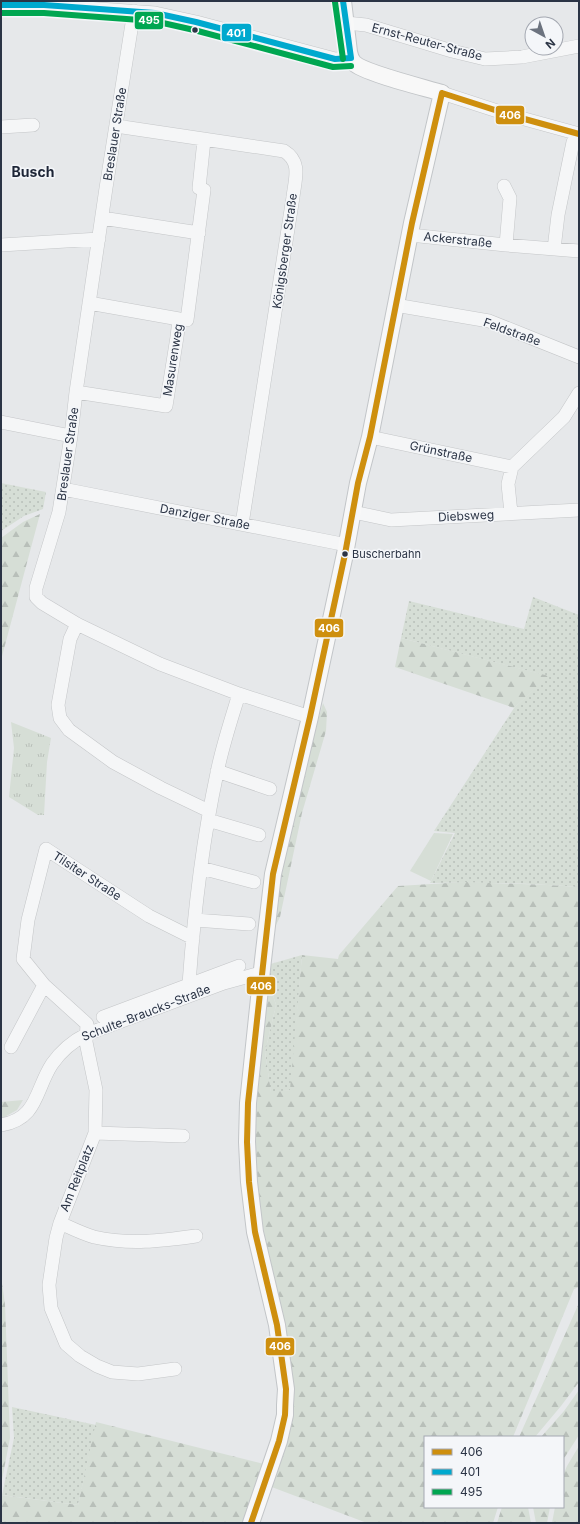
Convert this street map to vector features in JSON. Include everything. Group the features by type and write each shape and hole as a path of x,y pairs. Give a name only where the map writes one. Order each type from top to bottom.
{"main road":[{"path":"251,1523 279,1441 285,1415 286,1389 277,1325 255,1232 248,1182 248,1103 273,874 310,717 370,437 410,235 442,92 359,67 351,58 343,1"}],"street":[{"path":"1,5 44,5 155,13 196,22 335,58 351,58"},
{"name":"Breslauer Straße","path":"134,12 89,303 63,489 59,512 36,588 36,597 42,603 77,624 160,664 239,694 310,717"},
{"name":"Ernst-Reuter-Straße","path":"346,23 366,25 444,49 485,59 522,57 579,46"},
{"path":"442,92 510,114 576,138 558,215 554,249"},
{"path":"1,127 33,125"},
{"name":"Königsberger Straße","path":"116,126 284,151 294,160 297,168 264,390 242,524"},
{"name":"Masurenweg","path":"76,392 166,406 179,319 187,320 204,190 199,188 204,140"},
{"name":"Ackerstraße","path":"504,186 510,198 506,246"},
{"path":"102,218 198,233"},
{"name":"Ackerstraße","path":"410,235 506,246 579,251"},
{"path":"1,245 99,239"},
{"path":"89,303 179,319"},
{"name":"Feldstraße","path":"396,305 489,321 579,357"},
{"path":"511,513 508,484 512,467 564,417 579,392"},
{"path":"1,422 71,436"},
{"name":"Grünstraße","path":"370,437 512,467"},
{"name":"Danziger Straße","path":"63,489 347,545"},
{"name":"Diebsweg","path":"353,512 390,520 579,510"},
{"path":"77,624 70,639 58,705 60,718 69,730 113,762 209,816 259,835"},
{"path":"189,984 201,868 209,816 217,771 239,694"},
{"path":"217,771 270,789"},
{"name":"Tilsiter Straße","path":"87,1034 87,1024 44,985 23,959 28,920 46,849 149,916 193,938"},
{"path":"201,868 254,882"},
{"path":"195,920 249,924"},
{"path":"103,1016 239,966"},
{"name":"Schulte-Braucks-Straße","path":"1,1125 17,1120 28,1112 52,1064 72,1042 87,1034 224,983 261,973"},
{"path":"11,1047 44,985"},
{"name":"Am Reitplatz","path":"87,1034 86,1042 96,1090 95,1133 60,1223 56,1238 49,1285 51,1308 66,1344 80,1356 97,1366 112,1372 138,1374 175,1370"},
{"name":"Am Reitplatz","path":"95,1133 183,1136"},
{"name":"Am Reitplatz","path":"60,1223 93,1237 120,1241 155,1242 196,1236"}],"green space":[{"path":"1,483 46,492 43,509 24,516 1,531"},
{"path":"40,514 1,660 1,538 23,522"},
{"path":"533,597 579,615 579,887 505,883 430,883 455,833 434,831 514,708 548,676 401,638 409,601 524,629"},
{"path":"401,638 549,676 514,708 395,667"},
{"path":"323,703 327,712 326,731 302,813 280,917 275,927 275,890 293,810"},
{"path":"11,722 51,738 47,762 44,815 38,815 9,797 14,748"},
{"path":"434,833 453,834 431,881 410,871"},
{"path":"465,882 579,887 579,1287 574,1289 513,1436 424,1436 424,1508 498,1508 493,1523 367,1523 269,1486 278,1471 287,1434 269,1261 254,1173 255,1103 265,987 271,992 276,1005 265,1052 271,1092 290,1090 302,955 338,959 339,955 398,886"},
{"path":"302,955 291,1090 271,1093 265,1052 276,1005 271,992 265,987 267,965"},
{"path":"23,1100 17,1110 1,1119 1,1102"},
{"path":"1,1276 5,1304 10,1438 1,1485"},
{"path":"579,1303 579,1382 536,1436 519,1436"},
{"path":"579,1390 579,1435 564,1458 564,1436 542,1436 564,1411"},
{"path":"12,1407 96,1425 78,1505 2,1495 14,1438"},
{"path":"96,1422 264,1464 243,1523 1,1523 1,1495 78,1505"},
{"path":"579,1446 579,1523 552,1523 555,1508 564,1508 564,1473"},
{"path":"502,1508 528,1508 531,1523 497,1523"},
{"path":"533,1508 550,1508 547,1523 536,1523"}],"transit line":[{"name":"401","path":"343,1 351,58"},
{"name":"495","path":"335,2 343,59"},
{"name":"401","path":"1,5 44,5 155,13 196,22 335,59 351,58"},
{"name":"495","path":"1,13 44,13 154,21 194,30 333,67 351,66"},
{"name":"406","path":"442,93 510,115 579,134"},
{"name":"406","path":"251,1523 279,1441 285,1415 286,1389 277,1325 255,1232 249,1182 247,1142 248,1103 273,874 310,717 345,554 358,483 370,437 412,223 442,93"}],"place":[{"name":"Buscherbahn","path":"345,554"}],"district":[{"name":"Busch","path":"33,172"}]}
